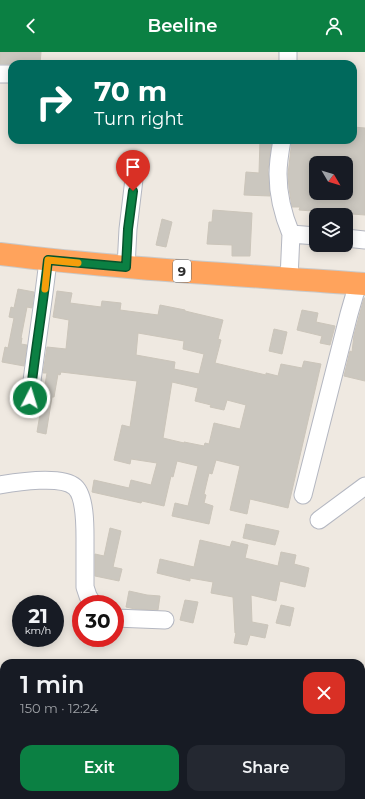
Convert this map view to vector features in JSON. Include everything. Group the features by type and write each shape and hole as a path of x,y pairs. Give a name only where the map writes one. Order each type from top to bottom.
{"highway":[{"name":"9","path":"0,254 126,267 361,284"}],"street":[{"path":"282,144 278,172 279,193 287,225 291,234 289,279"},
{"path":"126,267 128,229 134,178"},
{"path":"291,234 309,235"},
{"path":"353,239 365,240"},
{"path":"30,398 48,260"},
{"path":"303,495 349,314 361,284"},
{"path":"0,485 18,482 61,481 76,487 81,497 85,524 85,587 88,595"},
{"path":"319,520 365,486"},
{"path":"124,618 165,620"}],"building":[{"path":"0,52 41,52 40,60 8,60 8,64 0,64"},
{"path":"357,127 365,128 365,215 353,214 353,208 309,208 309,211 299,210 300,207 292,207 288,174 292,144 357,144"},
{"path":"260,144 271,144 268,170 270,196 244,195 246,172 259,173"},
{"path":"213,210 252,213 250,256 232,256 232,245 207,244 209,222 212,222"},
{"path":"162,219 172,222 166,247 156,245"},
{"path":"18,289 34,292 32,308 27,307 21,338 21,344 27,345 24,366 2,362 5,347 8,348 14,318 9,317 11,307 14,308"},
{"path":"57,291 72,293 70,303 101,307 102,301 121,303 120,310 158,315 160,305 223,320 218,339 221,340 215,363 266,375 266,373 278,376 281,364 302,368 304,361 321,364 288,508 250,499 247,514 230,510 240,466 216,460 212,474 209,473 204,494 206,495 204,503 213,506 209,524 172,516 175,503 188,506 198,466 177,461 173,477 171,476 164,506 142,501 141,503 92,492 94,480 129,488 131,480 151,485 157,463 131,459 130,464 114,460 122,425 130,427 137,381 61,372 60,375 58,374 54,397 52,397 46,434 37,432 47,373 43,373 47,347 66,349 69,320 53,317","holes":["138,333 184,341 183,349 204,354 199,374 174,369 175,362 136,355","172,382 198,388 195,401 211,405 210,407 224,410 227,400 246,405 240,429 214,423 209,444 205,443 204,446 163,438"]},
{"path":"364,298 365,381 344,376 350,351 352,352 354,335"},
{"path":"302,310 318,313 316,322 335,326 330,345 320,343 322,336 297,330"},
{"path":"274,329 287,332 282,354 269,351"},
{"path":"246,524 279,531 275,545 243,538"},
{"path":"110,528 121,531 113,567 122,569 119,581 95,576 95,554 104,556"},
{"path":"200,540 230,547 232,541 248,545 245,558 278,566 281,552 296,555 294,564 309,568 305,587 280,581 276,601 251,595 252,622 268,625 265,638 250,635 247,645 234,643 236,633 233,597 211,593 213,582 190,578 190,581 157,573 160,559 194,567"},
{"path":"129,591 160,596 158,610 126,607"},
{"path":"185,600 198,602 193,623 180,620"},
{"path":"281,605 294,608 290,626 276,623"}],"slow traffic":[{"path":"45,289 48,260 78,263"}],"route":[{"path":"30,398 48,260 126,267 128,229 133,191"}]}
